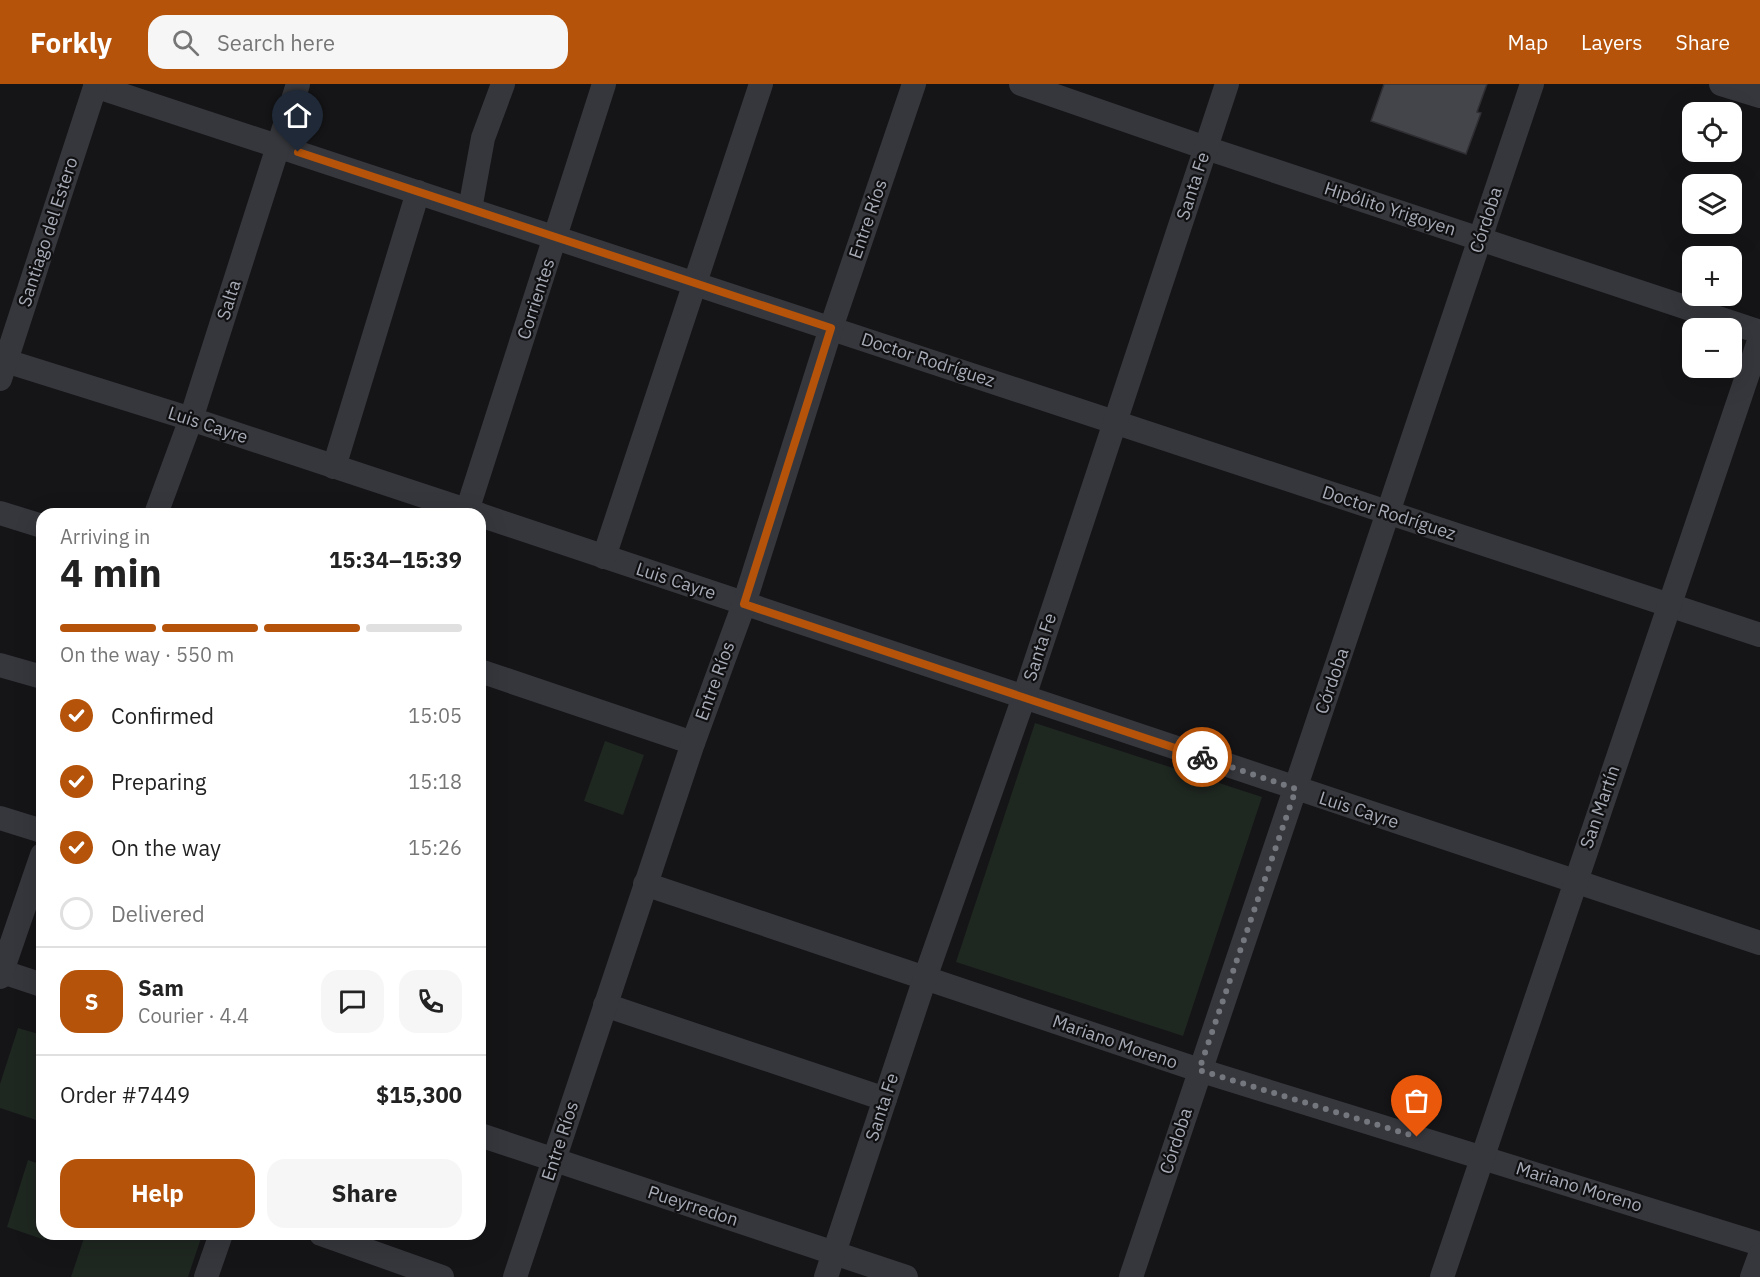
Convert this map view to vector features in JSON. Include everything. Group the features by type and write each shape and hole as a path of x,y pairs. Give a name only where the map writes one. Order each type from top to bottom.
{"street":[{"name":"Salta","path":"158,508 191,419 298,84"},
{"path":"470,209 483,138 502,84"},
{"name":"Corrientes","path":"475,508 604,84"},
{"path":"604,557 761,84"},
{"name":"Entre Ríos","path":"515,1277 645,884 744,604 831,328 914,84"},
{"name":"Hipólito Yrigoyen","path":"1021,84 1206,148 1760,332"},
{"name":"Santa Fe","path":"826,1277 925,978 1024,697 1227,84"},
{"name":"Córdoba","path":"1131,1277 1532,84"},
{"path":"1721,84 1760,96"},
{"name":"Doctor Rodríguez","path":"95,85 1760,635"},
{"name":"Santiago del Estero","path":"3,370 95,85"},
{"path":"334,467 418,192"},
{"name":"San Martín","path":"1442,1277 1574,881 1671,607 1760,338"},
{"name":"Luis Cayre","path":"3,370 191,419 455,508"},
{"path":"0,513 36,524"},
{"name":"Luis Cayre","path":"486,518 1760,943"},
{"path":"0,665 36,675"},
{"path":"486,673 693,743"},
{"path":"0,818 36,829"},
{"path":"36,872 0,973 36,983"},
{"name":"Mariano Moreno","path":"645,884 1199,1070 1760,1244"},
{"path":"605,1005 885,1099"},
{"name":"Pueyrredon","path":"486,1137 906,1277"},
{"path":"206,1277 219,1240"},
{"path":"338,1240 442,1277"},
{"path":"1752,1277 1760,1255"}],"shaded area":[{"path":"1035,723 1262,797 1183,1036 956,962"},
{"path":"605,741 644,755 623,815 584,801"},
{"path":"18,1028 36,1033 36,1120 0,1108 0,1084"},
{"path":"28,1160 36,1163 36,1237 7,1227"},
{"path":"83,1240 200,1240 188,1277 71,1277"}],"building":[{"path":"1384,84 1487,84 1477,112 1481,113 1466,154 1371,121"}],"way so far":[{"path":"1202,757 1296,789 1199,1070 1417,1137"}],"route":[{"path":"298,152 831,328 744,604 1202,757"}]}
